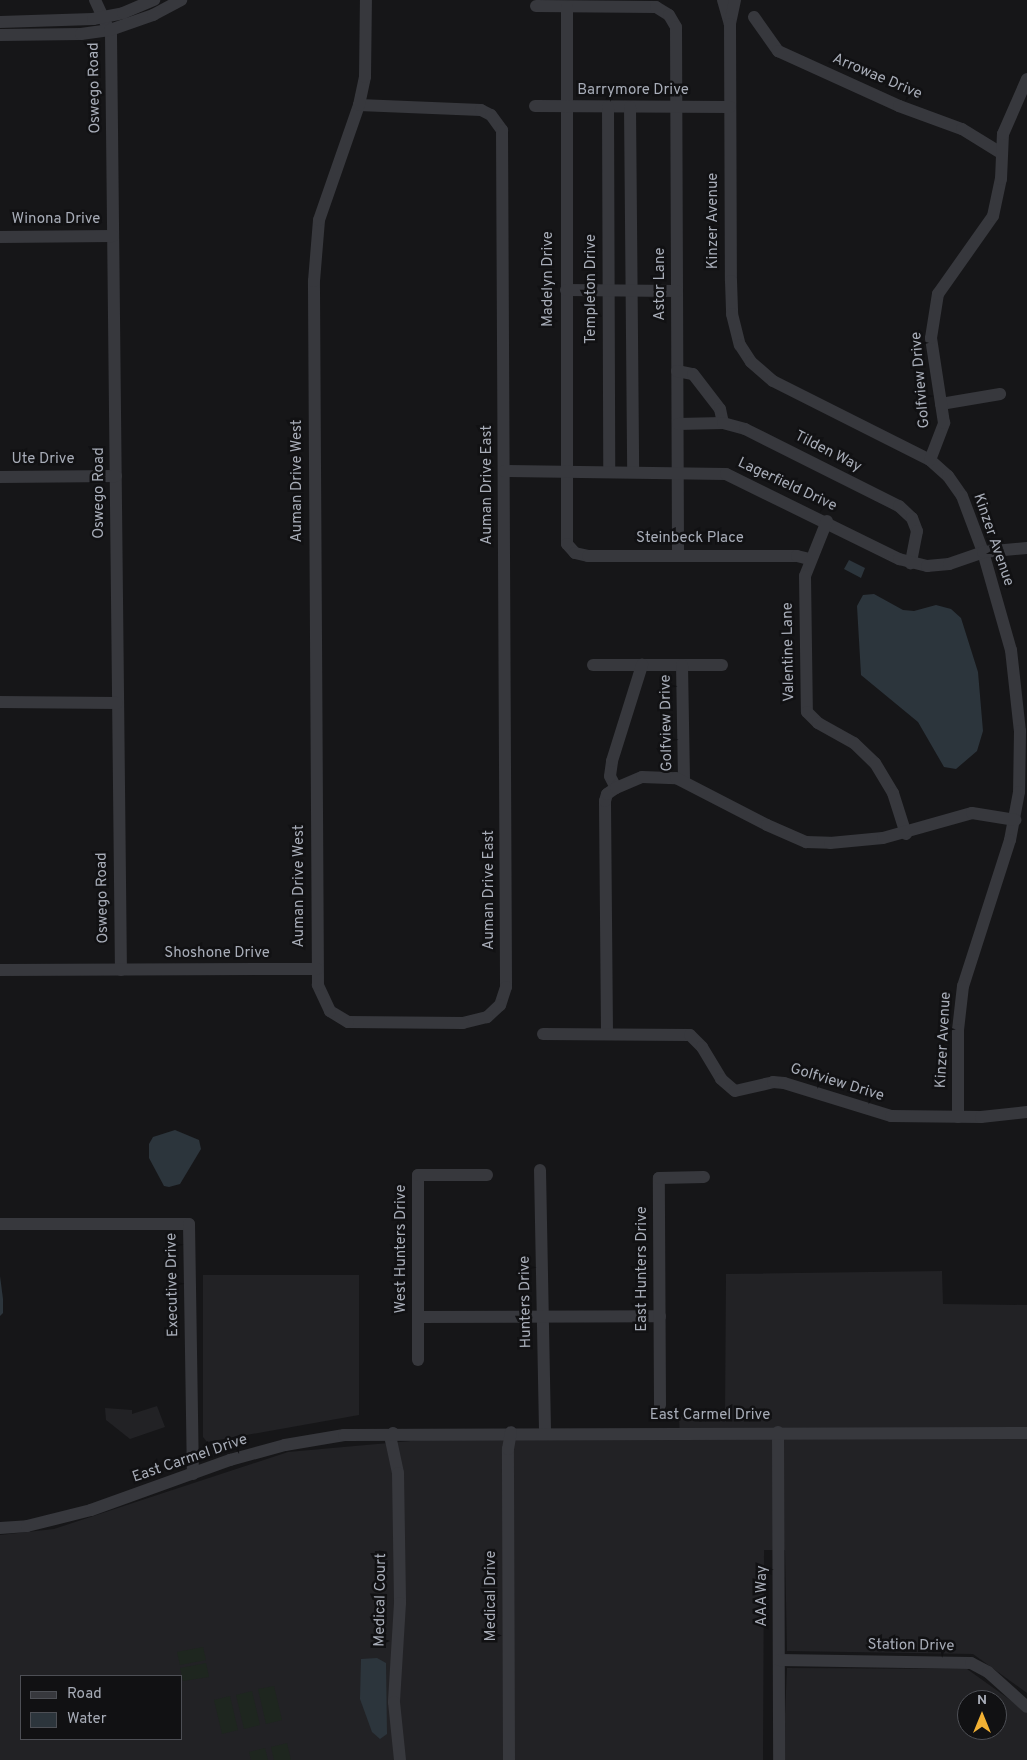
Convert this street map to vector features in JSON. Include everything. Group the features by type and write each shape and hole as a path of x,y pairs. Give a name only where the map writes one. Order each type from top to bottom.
{"street":[{"name":"Oswego Road","path":"95,0 110,30 121,970"},
{"path":"0,22 104,18 154,0"},
{"path":"0,35 81,34 110,30 153,15 181,0"},
{"name":"Auman Drive West","path":"317,969 314,273 321,212 358,105 366,63 366,0"},
{"name":"Kinzer Avenue","path":"723,0 730,24"},
{"name":"Kinzer Avenue","path":"735,0 730,24 732,308 734,326 746,355 773,381 930,460 957,487 983,552 1016,680 1021,770 1015,820 963,986 958,1030 958,1117"},
{"path":"536,6 567,7"},
{"name":"Astor Lane","path":"567,7 656,7 669,14 676,27 678,556"},
{"name":"Madelyn Drive","path":"567,7 565,472 566,539 571,551"},
{"name":"Arrowae Drive","path":"754,17 778,51 899,106 956,126 1001,153"},
{"name":"Golfview Drive","path":"930,460 943,428 931,338 938,294 993,216 1001,179 1001,153 1006,127 1027,78"},
{"name":"Auman Drive East","path":"317,969 320,995 330,1011 337,1017 361,1024 480,1020 500,1005 504,993 502,130 491,115 481,110 358,105"},
{"name":"Barrymore Drive","path":"535,106 730,107"},
{"name":"Templeton Drive","path":"608,107 609,471"},
{"path":"630,107 633,471"},
{"name":"Winona Drive","path":"0,237 113,236"},
{"path":"566,290 677,291"},
{"path":"677,371 693,374 720,409 723,423"},
{"path":"941,404 1000,394"},
{"name":"Tilden Way","path":"678,424 723,423 761,436 903,509 917,531 911,563"},
{"name":"Lagerfield Drive","path":"504,471 633,471 733,476 911,563 935,567 983,552 1027,548"},
{"name":"Ute Drive","path":"0,477 116,476"},
{"name":"Valentine Lane","path":"827,521 809,559 805,576 807,712 813,720 854,743 875,763 892,793 906,834"},
{"name":"Steinbeck Place","path":"571,551 588,556 797,556 809,559"},
{"name":"Golfview Drive","path":"593,665 722,665"},
{"name":"Golfview Drive","path":"642,665 612,761 610,776 616,788 642,777 656,776 684,781 767,825 806,842 830,843 906,834 972,813 1015,820"},
{"name":"Golfview Drive","path":"682,665 684,781"},
{"path":"0,702 117,702"},
{"path":"607,1033 606,801 607,794 616,788"},
{"name":"Shoshone Drive","path":"0,970 317,969"},
{"name":"Golfview Drive","path":"543,1034 690,1034 702,1047 721,1079 735,1091 784,1083 891,1116 958,1117 1027,1112"},
{"name":"Hunters Drive","path":"540,1170 545,1433"},
{"name":"West Hunters Drive","path":"418,1360 418,1176 486,1176"},
{"name":"East Hunters Drive","path":"660,1405 659,1178 704,1177"},
{"name":"Executive Drive","path":"0,1224 189,1224 193,1474"},
{"path":"418,1316 660,1316"},
{"name":"East Carmel Drive","path":"0,1528 88,1511 193,1474 286,1445 344,1435 392,1437 511,1432 1027,1433"},
{"name":"Medical Drive","path":"509,1760 508,1449 511,1432"},
{"name":"AAA Way","path":"778,1432 779,1760"},
{"name":"Medical Court","path":"392,1437 398,1473 400,1611 394,1702 400,1760"},
{"name":"Station Drive","path":"779,1660 971,1663 988,1672 1027,1707"}],"shaded area":[{"path":"942,1271 943,1304 1027,1305 1027,1693 973,1654 787,1651 785,1550 764,1550 763,1760 0,1760 0,1535 54,1529 288,1452 422,1440 680,1440 679,1417 725,1417 726,1274"},
{"path":"203,1275 359,1275 359,1415 207,1442 203,1437"},
{"path":"157,1406 165,1427 130,1439 106,1420 105,1408 132,1410 132,1414"},
{"path":"203,1647 206,1660 180,1665 177,1652"},
{"path":"206,1663 209,1677 183,1681 180,1668"},
{"path":"787,1668 967,1669 996,1690 957,1690 957,1740 1007,1740 1007,1698 1027,1712 1027,1760 783,1760"},
{"path":"274,1686 282,1720 266,1724 258,1689"},
{"path":"252,1691 260,1725 244,1729 236,1695"},
{"path":"230,1696 238,1730 222,1734 214,1700"},
{"path":"287,1743 291,1760 274,1760 271,1747"},
{"path":"265,1748 268,1760 251,1760 249,1752"}],"water":[{"path":"849,560 865,568 861,578 844,569"},
{"path":"874,594 903,610 914,611 936,605 951,609 961,618 978,672 983,731 977,751 956,769 944,767 918,722 861,675 857,606 863,595"},
{"path":"175,1130 199,1140 201,1149 180,1184 169,1187 164,1186 149,1158 149,1144 153,1137"},
{"path":"0,1276 3,1313 0,1316"},
{"path":"377,1658 386,1663 387,1734 380,1739 372,1732 360,1699 361,1659"}]}
